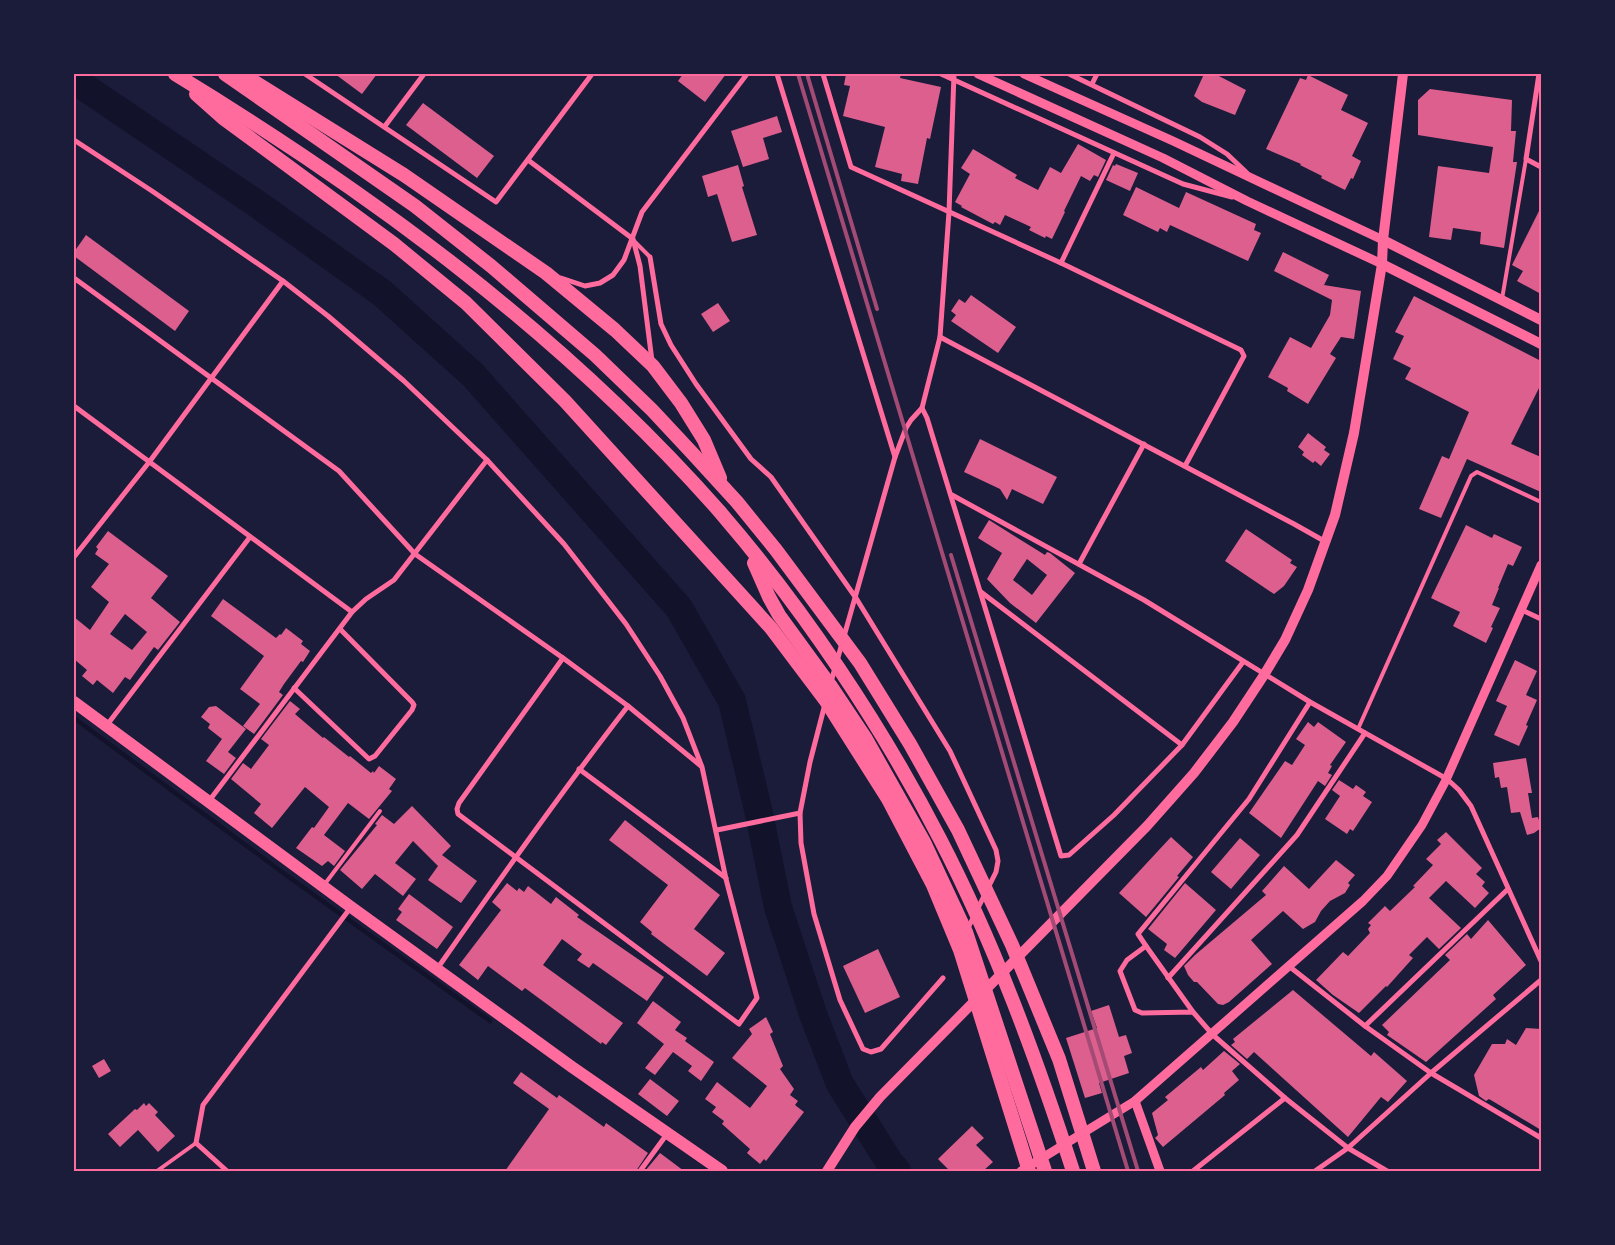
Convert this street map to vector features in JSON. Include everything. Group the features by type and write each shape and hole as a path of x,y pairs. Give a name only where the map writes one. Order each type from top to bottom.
{"highway":[{"path":"174,74 240,114 324,170 478,283 586,376 638,426 720,513 800,614 848,684 896,759 941,840 1000,965 1045,1085 1073,1171"},
{"path":"174,74 223,118 394,244 466,304 565,401 770,628 826,701 888,799 933,885 960,950 1026,1170"},
{"path":"225,74 414,206 491,266 595,355 652,410 737,502 776,550 860,664 910,744 958,830 1012,945 1058,1058 1094,1171"},
{"path":"242,74 404,175 546,273 616,330 653,366 681,403 704,440 769,597 779,615 830,685 866,739 924,842 966,932 1043,1165"}],"main road":[{"path":"827,1171 855,1127 880,1097 1147,826 1194,774 1233,722 1289,632 1308,590 1326,542 1335,514 1354,433 1382,264 1383,240 1403,74"},
{"path":"1383,240 1541,320"},
{"path":"1382,264 1541,344"},
{"path":"74,702 323,886 349,909 666,1134 722,1171"}],"street":[{"path":"305,74 496,202 592,74"},
{"path":"385,126 424,74"},
{"path":"546,273 584,286 600,284 614,275 624,260 642,212 746,74"},
{"path":"777,74 895,457"},
{"path":"823,74 851,167 1061,263 1241,350 1244,356 1185,466"},
{"path":"942,74 954,77 1183,184 1247,201"},
{"path":"978,74 1162,158 1247,201 1382,264"},
{"path":"1024,74 1173,141 1383,240"},
{"path":"1069,74 1200,137 1227,154 1253,179"},
{"path":"1092,84 1097,74"},
{"path":"1538,74 1538,98 1526,159 1541,167"},
{"path":"944,978 881,1049 871,1052 863,1049 840,1000 814,914 801,843 800,813 810,762 830,685 895,457 906,428 922,408 940,336 949,212 954,77"},
{"path":"74,140 284,281 404,381 487,460 564,544 626,624 660,676 683,718 702,767 726,879 757,998 739,1024 458,814 459,803 563,658"},
{"path":"1061,263 1114,153"},
{"path":"528,160 633,239 640,266 653,366"},
{"path":"650,257 661,324 671,346 696,384 751,459 771,477 856,598 950,751 996,850 998,862 996,872 966,932"},
{"path":"74,278 339,471 416,554 628,706 702,767"},
{"path":"74,557 150,461 284,281"},
{"path":"940,336 1326,542"},
{"path":"74,406 352,612"},
{"path":"922,408 927,418 952,496 1061,856 1069,855 1114,815 1182,745 1243,662"},
{"path":"1079,564 1144,444"},
{"path":"208,802 352,612 366,599 394,580 487,460"},
{"path":"952,496 1144,600 1264,675 1447,779 1459,790 1471,806 1541,961"},
{"path":"106,726 250,537"},
{"path":"1026,1170 1043,1165 1135,1101 1290,967 1363,901 1387,876 1422,825 1447,779 1541,565"},
{"path":"981,592 1182,745"},
{"path":"1522,610 1541,619"},
{"path":"294,688 369,759 375,756 412,710 414,705 412,702 340,629"},
{"path":"1310,702 1249,799 1138,934 1193,1012 1213,1035 1285,1098 1348,1148 1387,1171"},
{"path":"437,970 515,857 628,706"},
{"path":"1168,978 1297,835 1365,732"},
{"path":"579,769 726,879"},
{"path":"717,830 800,813"},
{"path":"1365,1026 1508,889"},
{"path":"227,1171 196,1143 203,1105 349,909"},
{"path":"1146,946 1127,960 1120,971 1135,1010 1142,1013 1193,1012"},
{"path":"1290,967 1365,1026 1431,1074 1541,1138"},
{"path":"1315,1171 1348,1148 1541,980"},
{"path":"1193,1171 1285,1098"},
{"path":"1135,1101 1160,1171"},
{"path":"640,1171 666,1134"}],"lane":[{"path":"1502,299 1526,159"},
{"path":"633,239 650,257"},
{"path":"1358,729 1471,476 1477,472 1541,502"},
{"path":"323,886 380,811"},
{"path":"157,1171 196,1143"}],"building":[{"path":"335,74 377,74 362,94"},
{"path":"683,74 726,74 705,102 678,81"},
{"path":"846,74 901,74 900,78 941,87 930,139 927,138 918,184 901,181 902,174 875,167 885,127 843,116 850,86 844,85"},
{"path":"1204,74 1215,74 1246,90 1235,115 1202,102 1194,96"},
{"path":"1308,75 1348,95 1341,110 1368,123 1352,156 1361,161 1353,179 1351,178 1345,190 1321,178 1322,176 1301,164 1266,149 1300,78 1306,80"},
{"path":"1430,89 1512,100 1511,131 1516,131 1513,162 1517,162 1504,248 1480,244 1481,232 1453,228 1451,240 1429,237 1438,166 1489,173 1493,147 1418,135 1418,100"},
{"path":"423,103 494,156 477,178 406,125"},
{"path":"777,116 782,132 763,138 769,159 743,167 731,131"},
{"path":"1078,144 1106,160 1098,177 1094,175 1090,181 1081,176 1052,239 1046,236 1045,238 1029,230 1031,227 1005,215 1000,225 995,222 993,224 955,202 970,174 961,168 973,149 1017,175 1015,178 1038,190 1050,167 1061,173"},
{"path":"1116,164 1138,173 1130,191 1106,180 1113,165 1115,166"},
{"path":"738,165 744,186 742,187 757,235 732,242 717,194 708,197 702,176"},
{"path":"1136,187 1179,208 1186,192 1256,224 1254,230 1261,233 1248,261 1170,225 1167,232 1160,228 1158,232 1123,215"},
{"path":"1541,207 1541,294 1517,281 1523,271 1512,265"},
{"path":"86,235 189,311 175,331 74,256 74,252"},
{"path":"1283,252 1329,275 1324,285 1361,291 1354,339 1341,337 1330,354 1336,358 1308,404 1287,391 1288,388 1268,377 1290,337 1311,348 1330,315 1332,300 1274,271"},
{"path":"971,295 1016,327 998,353 951,321 956,315 951,311 959,299 965,303"},
{"path":"1414,296 1541,361 1541,384 1511,444 1541,457 1541,492 1467,459 1441,518 1419,509 1442,456 1449,459 1469,412 1405,379 1411,368 1393,359 1404,336 1395,332"},
{"path":"718,303 730,321 713,332 701,314"},
{"path":"1308,433 1326,447 1324,450 1330,454 1321,466 1302,455 1304,452 1298,447"},
{"path":"980,439 1057,477 1043,504 1012,489 1007,500 1000,489 964,472"},
{"path":"989,520 1045,555 1047,552 1050,553 1075,573 1036,623 1010,603 987,579 1002,553 978,538","holes":["1027,559 1047,575 1032,595 1013,580"]},
{"path":"1466,525 1492,538 1494,534 1522,547 1513,566 1508,564 1498,588 1492,605 1500,608 1486,643 1453,626 1460,612 1431,598"},
{"path":"1246,529 1292,560 1290,563 1297,567 1284,586 1274,594 1225,561"},
{"path":"108,531 168,576 151,598 180,622 158,650 154,647 130,680 125,677 113,693 97,680 93,685 82,676 87,670 74,659 74,617 90,630 109,602 91,587 109,564 95,554 98,549 96,547","holes":["125,614 147,632 132,650 110,634"]},
{"path":"223,599 276,638 286,628 303,641 301,644 310,651 284,684 279,692 283,695 254,734 243,726 260,704 240,689 264,656 211,616"},
{"path":"1515,660 1537,671 1526,695 1537,700 1519,746 1494,735 1507,706 1496,701"},
{"path":"290,701 300,709 295,714 323,738 371,773 373,771 374,773 379,766 396,779 389,789 392,791 369,819 348,803 324,835 345,851 334,866 328,861 322,866 296,848 329,807 305,787 272,828 254,813 261,804 231,779 243,763 251,769 269,745 261,739"},
{"path":"216,706 246,729 228,752 236,758 224,774 206,761 222,739 208,728 210,724 201,717 209,707"},
{"path":"1308,722 1314,727 1318,722 1346,742 1330,765 1332,766 1328,773 1332,775 1325,786 1318,781 1281,838 1249,813 1285,761 1292,765 1305,745 1296,739"},
{"path":"1526,758 1532,793 1528,793 1532,818 1538,817 1541,828 1527,835 1520,812 1511,813 1507,787 1501,788 1499,777 1495,778 1493,763"},
{"path":"1339,780 1353,789 1356,785 1366,792 1363,796 1372,802 1353,831 1350,829 1347,834 1325,819 1340,796 1332,790"},
{"path":"412,806 451,846 442,855 477,881 461,903 428,880 438,866 413,841 395,863 416,879 403,896 375,874 362,889 340,870 377,825 375,824 382,815 394,824"},
{"path":"625,820 720,895 694,929 725,953 707,976 651,934 652,932 640,922 668,885 609,840"},
{"path":"1446,832 1482,868 1476,874 1485,882 1482,886 1489,893 1475,908 1446,881 1429,898 1461,928 1439,949 1427,937 1409,955 1413,958 1387,987 1359,1013 1333,995 1316,980 1343,952 1348,956 1370,933 1368,929 1371,925 1368,923 1385,906 1390,911 1415,887 1413,886 1433,865 1426,859 1441,844 1437,840"},
{"path":"1171,837 1193,857 1146,917 1119,893"},
{"path":"1240,838 1260,855 1231,889 1211,872"},
{"path":"1336,860 1355,875 1348,883 1350,885 1345,893 1330,901 1321,911 1315,922 1303,929 1283,911 1251,940 1272,964 1229,1002 1223,1005 1218,1004 1188,975 1184,966 1266,895 1262,891 1284,866 1309,889"},
{"path":"507,883 517,891 519,888 524,892 528,886 551,904 556,897 579,915 577,917 664,977 647,1001 593,963 589,968 577,960 582,954 562,939 543,965 623,1023 606,1045 602,1042 601,1044 525,988 522,991 488,966 478,980 459,965 501,910 492,902"},
{"path":"1185,883 1216,910 1175,958 1164,950 1167,944 1148,929"},
{"path":"409,894 453,927 437,949 396,920 402,912 398,909"},
{"path":"1488,920 1526,965 1493,995 1496,999 1426,1062 1387,1035 1389,1032 1382,1025 1450,960 1445,955 1467,934 1471,939"},
{"path":"878,949 900,997 865,1013 843,966"},
{"path":"1293,990 1371,1056 1374,1052 1407,1081 1388,1102 1381,1097 1348,1137 1254,1052 1247,1059 1231,1045 1235,1042 1233,1039"},
{"path":"653,1001 681,1022 675,1030 687,1038 685,1041 714,1062 701,1081 688,1071 692,1066 673,1052 655,1075 645,1068 664,1044 637,1023"},
{"path":"1109,1005 1119,1037 1126,1035 1132,1053 1124,1056 1129,1073 1099,1083 1102,1093 1085,1098 1066,1038 1097,1028 1091,1011"},
{"path":"766,1017 773,1032 770,1034 783,1066 780,1069 794,1089 790,1095 798,1101 795,1105 804,1112 766,1161 764,1159 760,1164 747,1153 750,1149 722,1124 724,1121 712,1112 716,1107 705,1099 717,1082 750,1108 767,1086 732,1058 752,1034 749,1029"},
{"path":"1526,1028 1541,1029 1541,1130 1489,1099 1486,1101 1479,1096 1474,1075 1492,1044 1505,1044 1507,1039 1516,1045"},
{"path":"1224,1051 1240,1064 1232,1071 1239,1080 1224,1093 1225,1095 1163,1147 1155,1138 1158,1135 1152,1113 1168,1100 1165,1097 1201,1067 1203,1070"},
{"path":"104,1059 111,1071 99,1078 92,1066"},
{"path":"521,1072 557,1098 559,1095 604,1127 606,1123 648,1153 636,1171 505,1171 549,1109 513,1083"},
{"path":"650,1079 679,1101 667,1116 638,1094"},
{"path":"144,1103 146,1106 149,1103 158,1112 155,1115 175,1136 158,1152 138,1130 120,1147 108,1134"},
{"path":"972,1126 984,1138 976,1145 993,1162 983,1171 950,1171 938,1159"},
{"path":"660,1153 684,1171 645,1171"}],"waterway":[{"path":"74,80 260,206 382,293 473,375 679,608 732,701 758,809 778,907 813,1014 840,1084 897,1171"},
{"path":"74,718 286,875 490,1021"}],"railway":[{"path":"798,74 1128,1171"},
{"path":"807,74 877,309"},
{"path":"951,555 1138,1171"}]}
